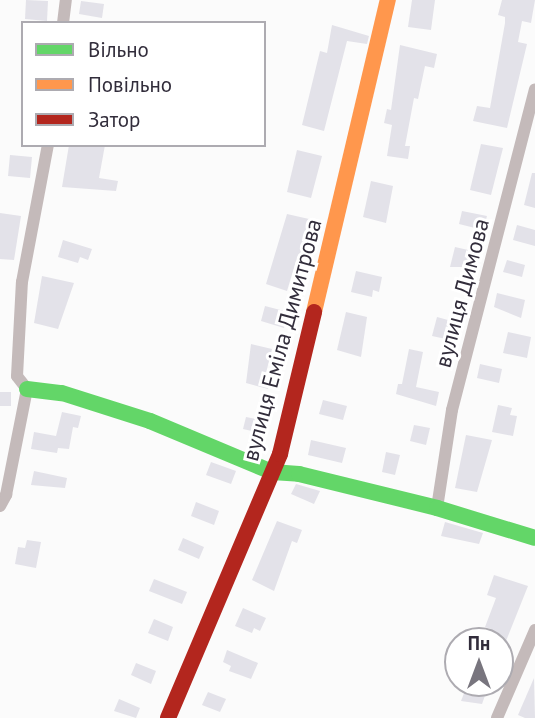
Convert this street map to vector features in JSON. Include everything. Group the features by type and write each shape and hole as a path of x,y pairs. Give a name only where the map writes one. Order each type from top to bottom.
{"street":[{"path":"63,21 66,0"},
{"name":"вулиця Еміла Димитрова","path":"168,718 272,472 307,348 388,0"},
{"name":"вулиця Димова","path":"437,508 452,410 535,90"},
{"path":"48,147 22,282 17,376 27,388 62,393 150,421 272,472 299,474 437,508 535,538"},
{"path":"0,506 6,495 27,388"},
{"path":"497,718 535,630"}],"building":[{"path":"26,0 48,1 47,21 25,19"},
{"path":"412,0 435,0 431,30 408,27"},
{"path":"502,0 535,0 531,23 522,21 518,42 527,44 507,128 473,121 477,106 490,108 505,23 505,17 498,15"},
{"path":"81,1 104,4 102,18 79,14"},
{"path":"332,25 369,36 367,44 347,41 324,131 302,125 320,51 327,53"},
{"path":"400,45 437,54 434,68 425,66 418,99 414,98 405,146 410,146 408,159 387,156 392,125 384,123 387,109 391,110"},
{"path":"481,144 503,148 491,195 470,190"},
{"path":"69,147 105,147 99,178 118,181 116,191 62,187"},
{"path":"297,150 322,156 311,198 287,192"},
{"path":"10,155 32,157 30,178 8,176"},
{"path":"532,173 535,173 535,208 524,205"},
{"path":"371,181 393,186 386,223 363,217"},
{"path":"462,211 487,216 483,230 459,224"},
{"path":"0,213 21,216 14,260 0,259"},
{"path":"287,214 309,219 300,262 296,261 287,291 266,284"},
{"path":"517,225 535,230 535,246 513,240"},
{"path":"63,240 92,249 88,260 80,257 78,263 58,257"},
{"path":"455,247 477,252 473,267 450,267"},
{"path":"507,260 525,265 522,277 503,272"},
{"path":"356,271 382,277 379,292 373,290 372,297 351,292"},
{"path":"42,276 74,283 58,329 34,323"},
{"path":"497,293 525,300 521,318 494,307"},
{"path":"265,306 288,312 284,328 261,321"},
{"path":"346,312 367,317 361,357 337,350"},
{"path":"437,317 459,323 455,341 432,336"},
{"path":"508,332 531,337 527,358 503,353"},
{"path":"251,344 272,349 266,373 272,374 268,389 246,383"},
{"path":"409,349 423,352 416,387 439,392 436,406 396,394 398,384 402,384"},
{"path":"480,364 502,369 499,383 477,378"},
{"path":"0,392 11,392 11,406 0,406"},
{"path":"323,400 347,406 343,420 319,414"},
{"path":"498,405 512,408 510,415 517,416 513,436 492,432"},
{"path":"62,412 81,416 78,428 73,427 69,449 58,448 57,453 31,449 34,432 56,436"},
{"path":"246,417 265,421 261,433 243,429"},
{"path":"414,425 430,428 426,445 410,441"},
{"path":"466,435 492,440 477,492 455,488"},
{"path":"311,440 346,448 342,463 308,455"},
{"path":"386,452 400,455 395,475 382,472"},
{"path":"211,462 236,471 231,484 206,475"},
{"path":"34,471 67,478 65,488 31,485"},
{"path":"296,484 320,491 314,504 291,494"},
{"path":"196,502 219,511 214,525 191,516"},
{"path":"277,521 302,530 297,543 292,541 274,591 252,580"},
{"path":"445,522 483,533 479,544 441,536"},
{"path":"183,538 204,547 199,559 178,550"},
{"path":"27,540 41,542 36,568 15,564 18,547 25,548"},
{"path":"494,575 528,586 512,627 485,627 496,598 487,595"},
{"path":"154,579 187,592 182,604 149,591"},
{"path":"243,608 266,618 260,631 254,628 252,633 235,626"},
{"path":"154,619 173,627 168,641 148,633"},
{"path":"227,650 258,663 251,679 229,671 231,666 223,662"},
{"path":"136,663 156,671 151,684 131,675"},
{"path":"534,678 535,718 525,718 518,715"},
{"path":"208,692 226,699 220,712 202,705"},
{"path":"463,697 484,697 482,704 461,701"},
{"path":"119,699 140,708 136,718 114,711"}],"traffic: fast":[{"path":"27,389 62,393 150,421 272,472 299,474 437,508 535,538"}],"traffic: slow":[{"path":"314,312 388,0"}],"traffic: jam":[{"path":"168,718 280,454 314,312"}]}
